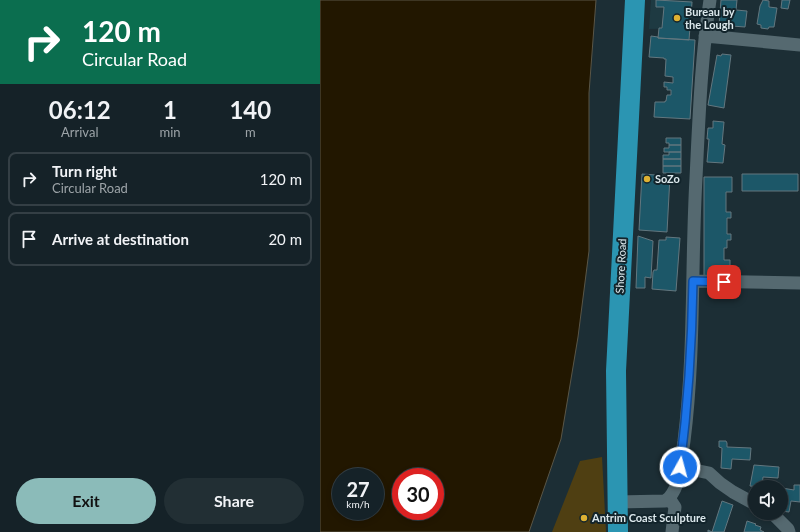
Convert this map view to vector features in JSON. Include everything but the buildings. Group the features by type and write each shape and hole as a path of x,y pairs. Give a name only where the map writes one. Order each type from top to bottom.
{"highway":[{"name":"Shore Road","path":"618,532 616,371 636,0"}],"street":[{"path":"617,502 665,501 676,488 680,467 687,417 696,178 705,36 710,0"},
{"path":"705,36 800,44"},
{"path":"693,281 755,277 800,283"},
{"path":"680,467 709,473 720,483 748,500"},
{"path":"669,498 675,507 672,532"},
{"path":"779,520 789,532"}],"shaded area":[{"path":"320,0 596,0 589,93 589,251 578,337 561,439 529,532 320,532"},
{"name":"Bureau by the Lough","path":"651,0 693,0 690,28 649,29"},
{"path":"602,457 606,532 552,532 580,461"}],"place":[{"name":"Bureau by the Lough","path":"677,18"},
{"name":"SoZo","path":"647,179"},
{"name":"Antrim Coast Sculpture","path":"584,518"}],"route":[{"path":"680,467 687,417 693,281 724,282"}]}
